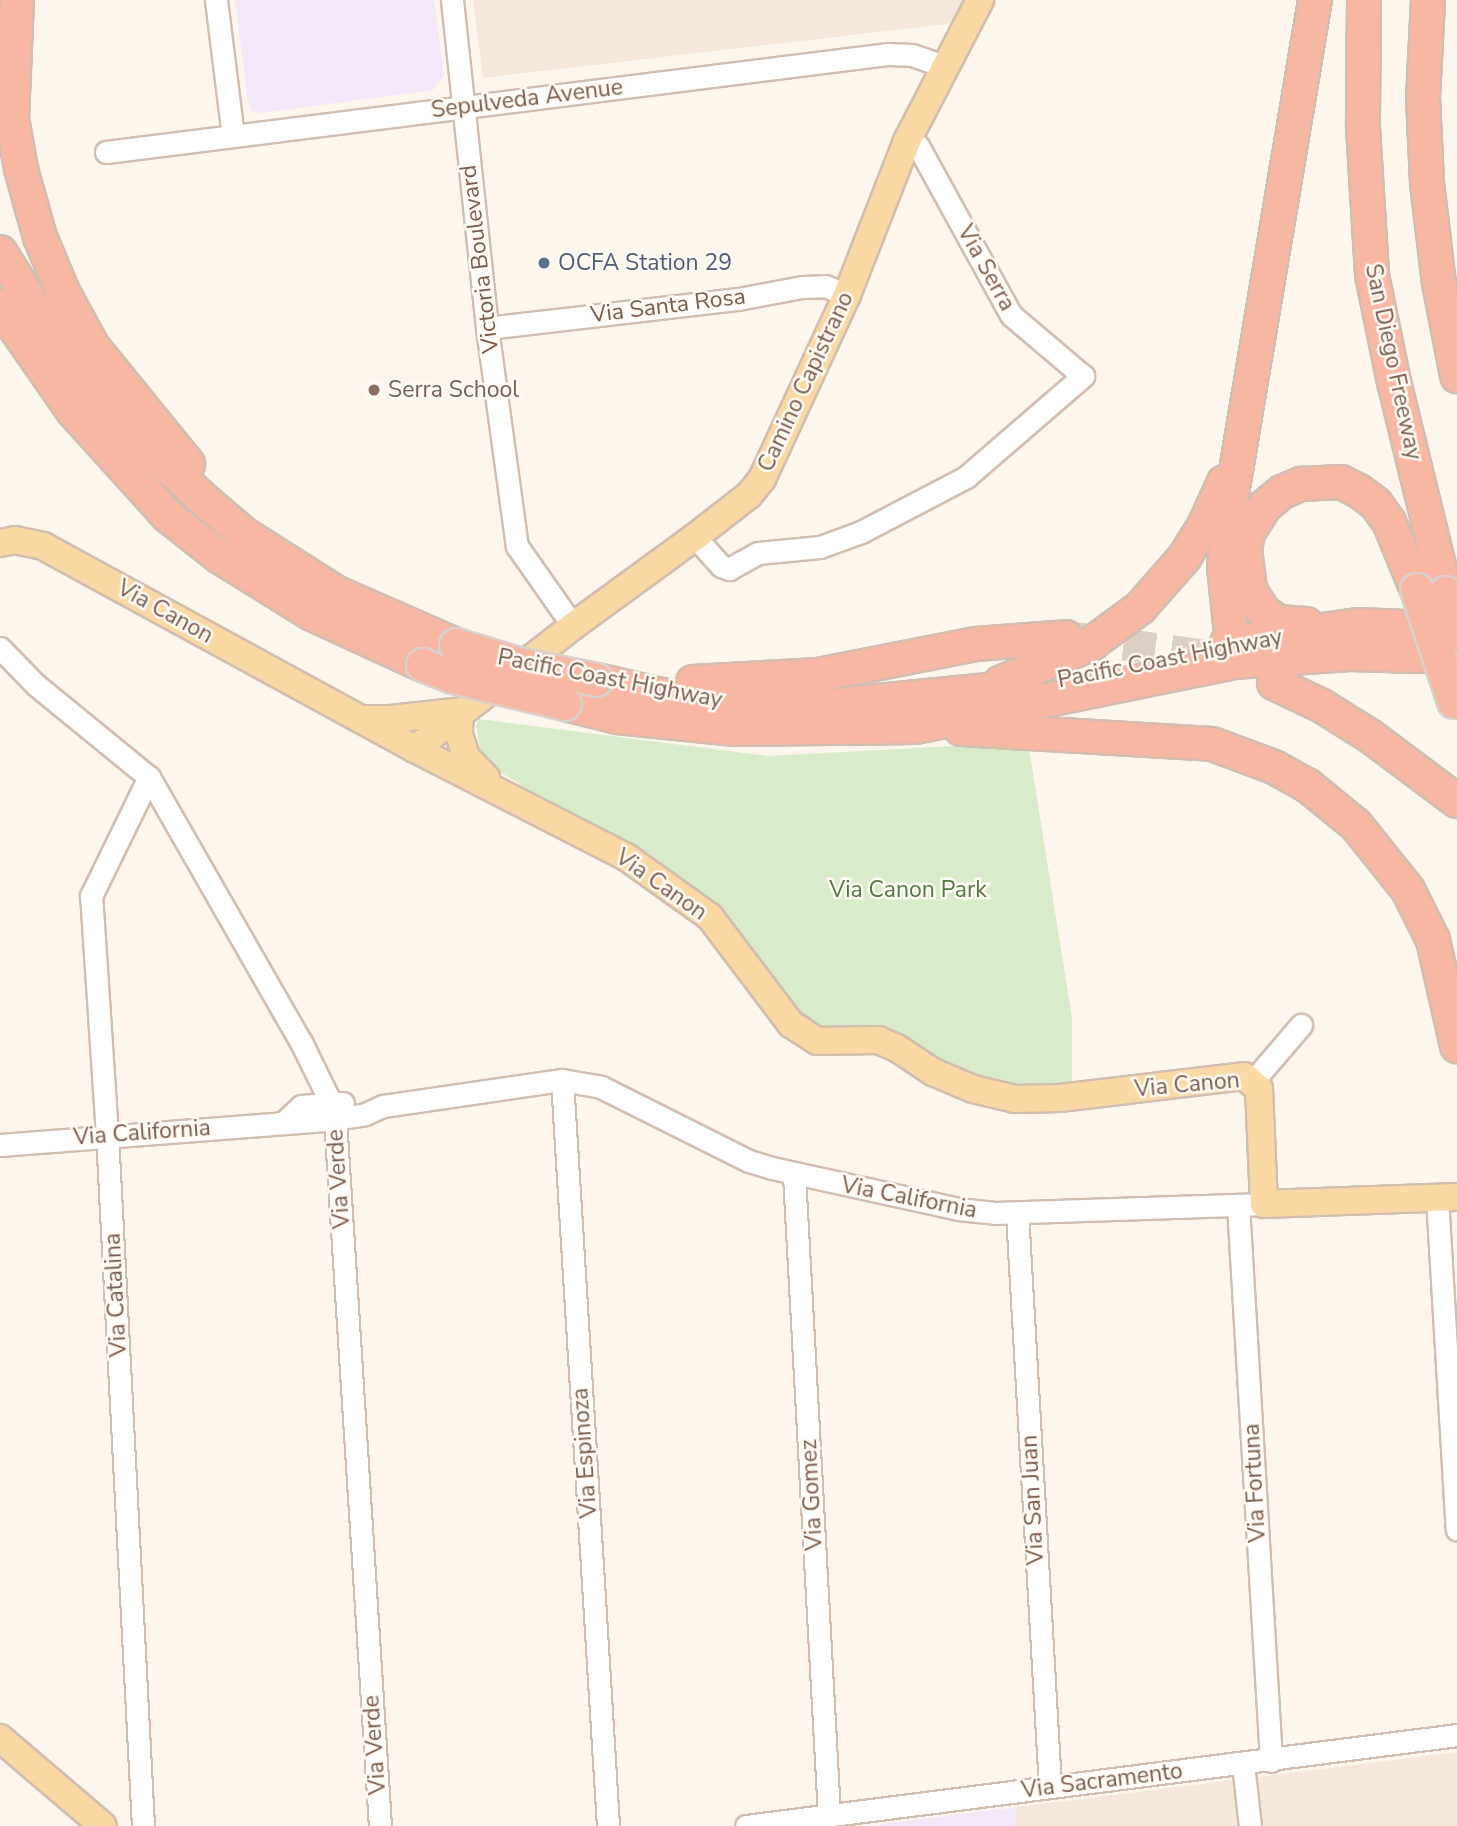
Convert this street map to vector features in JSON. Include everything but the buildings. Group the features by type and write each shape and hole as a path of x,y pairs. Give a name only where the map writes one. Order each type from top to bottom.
{"highway":[{"path":"17,0 12,118 30,206 63,292 93,347 244,534"},
{"path":"1233,652 1224,567 1238,449 1315,0"},
{"name":"San Diego Freeway","path":"1364,0 1363,127 1372,275 1432,592 1457,636"},
{"path":"1428,0 1423,97 1427,183 1438,283 1457,376"},
{"name":"Pacific Coast Highway","path":"0,252 63,352 119,421 244,534 337,593 456,645 522,665 662,695 731,704 827,706 1042,684 1381,624 1457,630"},
{"name":"Pacific Coast Highway","path":"0,306 65,400 168,516 220,557 312,614 453,677 617,717 724,728 915,727 1233,652 1457,657"},
{"path":"0,332 41,389 106,458 168,516"},
{"path":"979,691 1091,644 1140,608 1191,548 1204,526 1238,449"},
{"path":"1381,624 1285,624 1273,620 1263,611 1250,590 1246,540 1271,499 1291,487 1311,482 1341,482 1359,491 1384,513 1432,592 1455,706"},
{"path":"597,680 723,683 818,675 975,643 1066,637"},
{"path":"1274,683 1322,706 1370,736 1457,801"},
{"path":"915,727 1154,738 1212,744 1274,767 1307,785 1356,825 1408,890 1433,940 1457,1046"}],"main road":[{"name":"Camino Capistrano","path":"415,749 573,626 749,495 762,478 847,295 907,141 980,0"},
{"name":"Via Canon","path":"0,543 15,540 43,546 415,749 495,787 625,857 676,890 710,917 791,1024 802,1034 817,1041 878,1040 897,1048 933,1072 973,1089 1015,1099 1060,1098 1230,1076 1244,1076 1252,1081"},
{"path":"360,719 391,719 461,712 459,734 466,757 495,787"},
{"path":"1252,1081 1259,1088 1264,1204"},
{"name":"Via California","path":"1264,1204 1447,1197"},
{"path":"0,1738 103,1826"}],"street":[{"path":"216,0 233,136"},
{"name":"Victoria Boulevard","path":"452,0 487,328 517,546 573,626"},
{"name":"Sepulveda Avenue","path":"106,152 887,54 912,55 946,67"},
{"name":"Via Serra","path":"695,537 721,566 729,569 758,553 820,547 861,532 966,477 1081,379 1081,372 1011,315 918,146 907,141"},
{"name":"Via Santa Rosa","path":"487,328 737,299 802,287 825,286 847,295"},
{"name":"Via Verde","path":"0,648 36,685 149,777 300,1042 333,1111 380,1826"},
{"name":"Via Catalina","path":"143,1826 107,1135 91,896 149,777"},
{"name":"Via Canon","path":"1252,1081 1301,1025"},
{"name":"Via California","path":"0,1145 284,1122 301,1106 333,1111 363,1101 383,1106 562,1080 601,1087 749,1161 794,1175 970,1212 1017,1213 1264,1204"},
{"name":"Via Espinoza","path":"562,1080 608,1826"},
{"name":"Via Gomez","path":"794,1175 829,1815"},
{"path":"1447,1197 1457,1529"},
{"name":"Via Fortuna","path":"1238,1205 1271,1761"},
{"name":"Via San Juan","path":"1017,1213 1050,1787"},
{"name":"Via Sacramento","path":"746,1826 1271,1761 1457,1735"},
{"path":"1243,1764 1250,1826"}],"shaded area":[{"path":"235,0 434,0 444,76 433,90 261,113 252,111 248,103"},
{"path":"473,0 967,0 956,23 483,78"},
{"path":"1457,1752 1457,1826 1015,1826 1017,1807"},
{"path":"1017,1807 1015,1826 867,1826"}],"green space":[{"name":"Via Canon Park","path":"479,719 768,756 1028,742 1072,1018 1072,1093 1013,1096 988,1079 932,1059 887,1029 862,1025 819,1027 802,1021 724,925 560,809 482,761 476,726"}],"tunnel":[{"path":"1076,638 1215,657 1234,666"}],"place":[{"name":"OCFA Station 29","path":"544,263"},
{"name":"Serra School","path":"374,390"}]}
